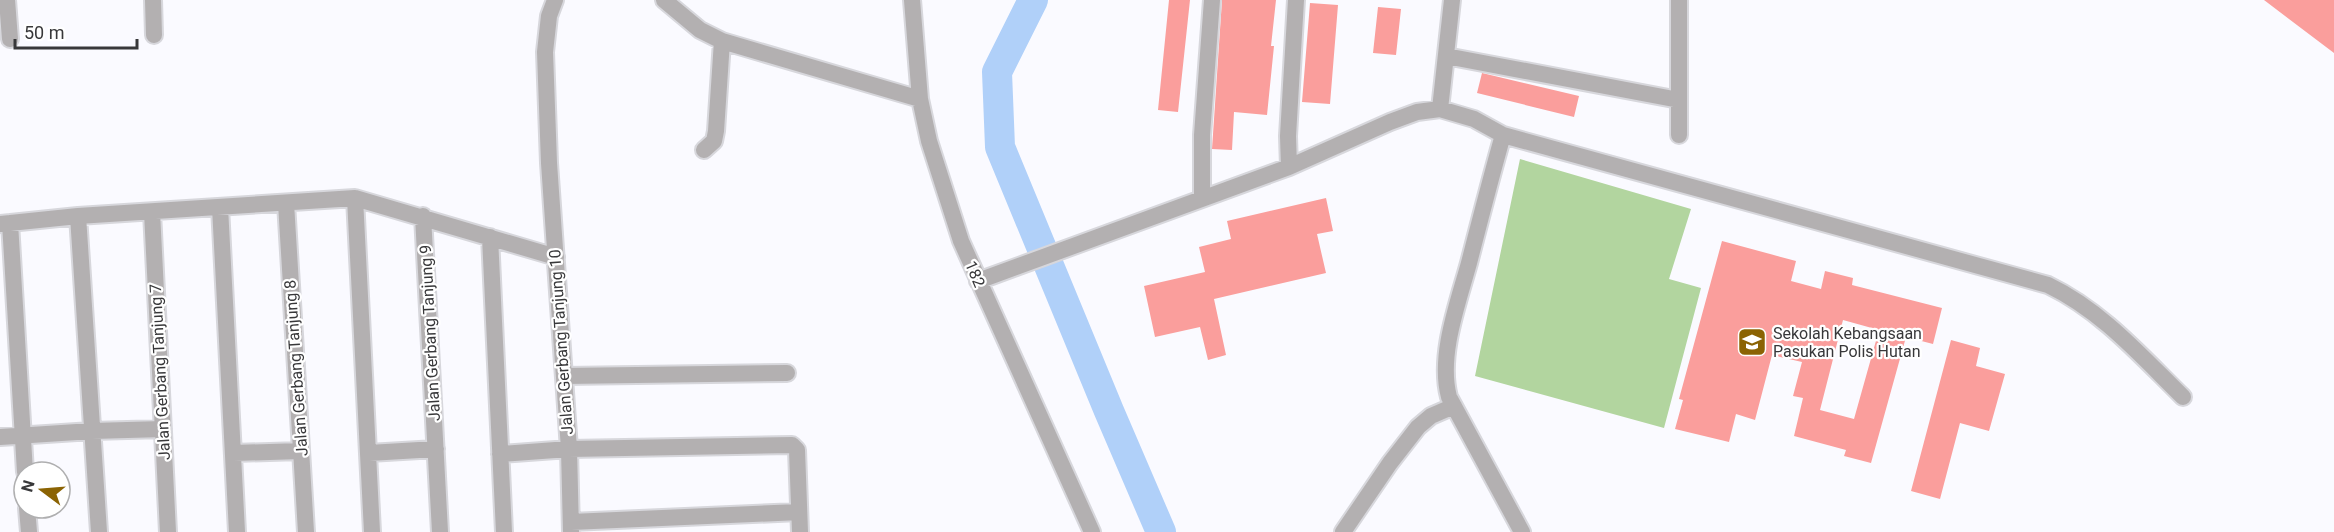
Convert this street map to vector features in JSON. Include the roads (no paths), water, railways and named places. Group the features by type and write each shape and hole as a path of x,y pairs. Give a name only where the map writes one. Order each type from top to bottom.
{"street":[{"path":"7,0 10,39"},
{"path":"153,0 154,35"},
{"name":"Jalan Gerbang Tanjung 10","path":"555,0 549,16 545,52 549,163 564,376 571,527 799,512"},
{"path":"664,0 700,30 722,41 920,99"},
{"name":"182","path":"912,0 920,99 929,141 958,230 978,281 1092,532"},
{"path":"1202,197 1202,135 1212,0"},
{"path":"1289,166 1288,136 1296,0"},
{"path":"1440,110 1452,0"},
{"path":"1679,0 1679,135"},
{"path":"704,150 714,141 716,131 722,41"},
{"path":"1446,56 1679,100"},
{"path":"978,281 1289,166 1390,122 1423,111 1440,110 1474,119 1503,135 2048,285 2070,296 2100,316 2183,397"},
{"path":"1503,135 1455,318 1445,381 1454,406 1522,532"},
{"path":"25,460 5,224 78,216 355,198 423,216 556,257"},
{"path":"355,198 372,532"},
{"name":"Jalan Gerbang Tanjung 8","path":"286,203 306,532"},
{"path":"220,207 237,532"},
{"name":"Jalan Gerbang Tanjung 7","path":"152,212 168,532"},
{"path":"78,216 99,532"},
{"name":"Jalan Gerbang Tanjung 9","path":"423,216 440,532"},
{"path":"490,237 504,532"},
{"path":"564,376 787,372"},
{"path":"1343,532 1390,463 1418,427 1431,416 1454,406"},
{"path":"0,437 163,429"},
{"path":"500,454 568,450 792,445 797,450 800,532"},
{"path":"369,453 436,449"},
{"path":"234,453 301,451"}],"waterway":[{"path":"1033,0 997,72 1000,147 1161,532"}],"place":[{"name":"Sekolah Kebangsaan Pasukan Polis Hutan","path":"1752,342"}]}
